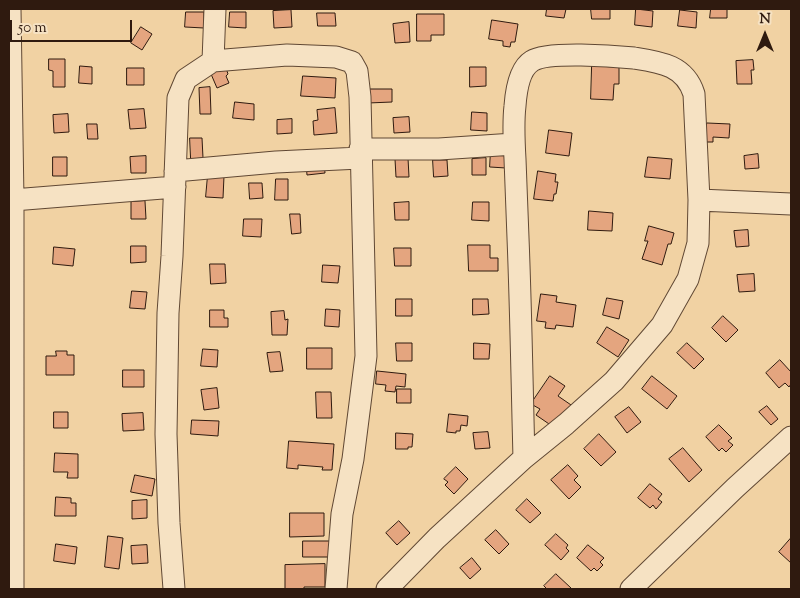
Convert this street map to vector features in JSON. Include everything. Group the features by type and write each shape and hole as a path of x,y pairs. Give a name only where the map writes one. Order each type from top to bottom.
{"street":[{"path":"213,61 215,9"},
{"path":"10,17 13,589"},
{"path":"174,589 169,523 166,434 168,313 178,98 186,79 213,61 287,55 336,57 352,62 357,71 360,97 366,356 355,450 342,514 336,589"},
{"path":"387,589 438,538 524,458 614,381 662,325 688,279 695,259 698,242 694,94 690,82 680,72 660,62 632,58 581,55 543,58 532,61 525,68 519,83 515,106 514,144 524,458"},
{"path":"12,200 175,179 276,162 360,154 514,144"},
{"path":"698,200 791,204"},
{"path":"631,589 735,488 791,437"}],"building":[{"path":"547,9 566,9 564,18 546,16"},
{"path":"591,9 610,9 610,19 592,19"},
{"path":"636,9 653,11 652,27 635,25"},
{"path":"711,9 727,9 727,18 710,18"},
{"path":"291,10 292,27 274,28 273,11"},
{"path":"680,10 697,12 696,28 678,26"},
{"path":"186,12 204,12 204,28 185,27"},
{"path":"230,12 246,12 246,28 229,27"},
{"path":"317,13 335,13 336,26 318,26"},
{"path":"417,14 444,14 444,35 431,35 431,41 417,41"},
{"path":"492,20 518,24 515,42 511,42 510,47 503,46 503,41 489,39"},
{"path":"409,22 410,42 395,43 393,24"},
{"path":"141,27 152,34 142,50 131,43"},
{"path":"49,59 65,59 65,87 53,87 53,71 49,70"},
{"path":"753,60 754,70 751,70 752,84 737,84 736,61"},
{"path":"80,66 92,67 92,84 79,83"},
{"path":"592,66 619,67 619,84 614,84 613,100 591,99"},
{"path":"470,67 486,67 486,86 470,87"},
{"path":"127,68 144,68 144,85 127,85"},
{"path":"226,68 228,74 226,76 229,83 217,88 211,74"},
{"path":"303,76 336,78 335,98 301,96"},
{"path":"210,87 211,114 200,114 199,88"},
{"path":"367,89 392,89 392,102 368,103"},
{"path":"235,102 254,104 254,120 233,118"},
{"path":"335,108 337,133 314,135 313,121 318,120 317,110"},
{"path":"144,109 146,128 130,129 128,110"},
{"path":"472,112 487,113 487,131 471,130"},
{"path":"68,114 69,132 54,133 53,115"},
{"path":"409,117 410,132 394,133 393,118"},
{"path":"292,119 292,133 277,134 277,120"},
{"path":"707,123 730,124 729,138 713,137 713,142 706,142"},
{"path":"87,124 97,124 98,139 88,139"},
{"path":"549,130 572,133 569,156 546,153"},
{"path":"190,138 202,138 203,158 191,159"},
{"path":"491,149 512,159 506,168 490,167"},
{"path":"758,154 759,168 745,169 744,156"},
{"path":"146,156 146,173 131,173 130,157"},
{"path":"53,157 67,157 67,176 53,176"},
{"path":"648,157 672,159 670,179 645,177"},
{"path":"408,158 409,177 396,177 395,159"},
{"path":"486,158 486,175 472,175 472,159"},
{"path":"433,160 447,160 448,176 434,177"},
{"path":"324,162 325,173 307,175 306,163"},
{"path":"538,171 556,174 555,182 558,182 553,201 534,199"},
{"path":"208,175 224,176 223,198 206,197"},
{"path":"276,179 288,179 288,200 275,200"},
{"path":"249,183 262,183 263,198 250,199"},
{"path":"145,201 146,219 131,219 131,202"},
{"path":"409,202 409,220 395,220 394,203"},
{"path":"473,202 489,202 489,221 472,220"},
{"path":"589,211 613,213 612,231 588,230"},
{"path":"290,214 300,214 301,233 292,234"},
{"path":"244,219 262,219 261,237 243,236"},
{"path":"649,226 674,233 671,244 668,244 662,265 642,259 648,241 645,241"},
{"path":"748,230 749,246 736,247 734,231"},
{"path":"468,245 490,245 490,258 498,258 498,271 469,271"},
{"path":"131,246 146,246 146,262 131,263"},
{"path":"54,247 75,249 73,266 53,264"},
{"path":"394,248 411,248 411,266 395,266"},
{"path":"210,264 225,264 226,283 211,284"},
{"path":"323,265 340,266 338,283 322,282"},
{"path":"754,274 755,291 739,292 737,275"},
{"path":"132,291 147,292 145,309 130,308"},
{"path":"541,294 557,296 556,302 576,305 573,327 556,325 555,329 545,328 546,322 537,321"},
{"path":"607,298 623,301 619,319 603,315"},
{"path":"396,299 412,299 412,316 396,316"},
{"path":"473,299 488,299 489,314 473,315"},
{"path":"326,309 340,310 339,327 325,326"},
{"path":"210,310 224,310 224,318 228,318 228,327 210,327"},
{"path":"284,311 285,320 288,319 287,335 272,335 271,312"},
{"path":"723,316 738,330 726,342 712,328"},
{"path":"607,327 629,340 618,357 597,343"},
{"path":"396,343 412,343 412,361 397,361"},
{"path":"474,343 490,344 489,359 474,359"},
{"path":"687,343 704,359 694,369 677,353"},
{"path":"307,348 332,348 332,369 307,369"},
{"path":"203,349 218,350 217,367 201,366"},
{"path":"56,351 67,351 67,355 74,355 74,375 46,375 46,356 56,356"},
{"path":"280,352 283,371 270,372 267,353"},
{"path":"780,360 791,372 791,384 789,387 785,383 779,388 766,373"},
{"path":"123,370 144,370 144,387 123,387"},
{"path":"377,371 406,374 405,387 396,386 395,392 385,391 386,385 376,384"},
{"path":"550,376 565,386 558,396 574,407 552,426 536,415 540,409 531,404"},
{"path":"652,376 677,396 667,409 642,389"},
{"path":"217,388 219,408 204,410 201,390"},
{"path":"397,389 411,389 411,403 397,403"},
{"path":"316,392 331,392 332,418 317,418"},
{"path":"767,406 778,419 771,425 759,412"},
{"path":"629,407 641,422 627,433 615,417"},
{"path":"54,412 68,412 68,428 54,428"},
{"path":"143,413 144,430 123,431 122,414"},
{"path":"449,414 468,416 467,426 461,425 460,431 456,431 456,433 447,432"},
{"path":"192,420 219,421 218,436 191,434"},
{"path":"719,425 732,438 728,441 733,445 726,452 722,448 719,451 706,437"},
{"path":"488,432 490,448 475,449 473,433"},
{"path":"396,433 413,434 412,447 396,449"},
{"path":"599,434 616,452 601,466 584,449"},
{"path":"289,441 334,444 332,470 322,470 323,467 298,465 298,469 287,468"},
{"path":"683,448 702,470 689,482 669,459"},
{"path":"55,453 78,454 78,478 67,478 68,472 54,472"},
{"path":"568,465 578,476 574,480 581,487 569,499 551,480"},
{"path":"456,467 468,479 454,494 445,485 448,482 444,479"},
{"path":"135,475 155,479 152,496 131,492"},
{"path":"650,484 662,494 658,499 662,502 656,509 653,505 650,508 638,498"},
{"path":"56,497 71,498 71,503 76,503 76,516 55,516"},
{"path":"527,499 541,513 530,523 516,510"},
{"path":"147,500 147,518 132,519 132,501"},
{"path":"290,513 324,513 324,536 290,537"},
{"path":"399,521 410,533 397,545 386,533"},
{"path":"496,530 509,544 499,554 485,540"},
{"path":"556,534 568,545 566,548 569,551 561,560 545,545"},
{"path":"108,536 123,538 119,569 105,567"},
{"path":"791,538 791,563 779,552"},
{"path":"303,541 331,541 330,557 303,557"},
{"path":"56,544 77,547 75,564 54,561"},
{"path":"147,545 148,563 132,564 131,546"},
{"path":"588,545 604,558 600,562 603,565 597,571 594,568 591,571 577,558"},
{"path":"472,558 481,569 470,579 460,568"},
{"path":"325,564 325,587 285,589 285,565"},
{"path":"556,574 571,588 547,589 544,586"}]}
